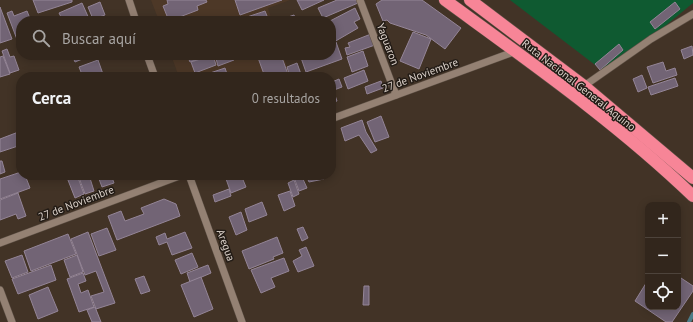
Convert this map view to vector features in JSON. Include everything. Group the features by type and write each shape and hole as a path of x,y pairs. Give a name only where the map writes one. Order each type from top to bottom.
{"highway":[{"name":"Ruta Nacional General Aquino","path":"445,0 516,51 640,148 693,196"},
{"name":"Ruta Nacional General Aquino","path":"470,0 584,86 693,178"}],"street":[{"path":"129,0 134,16"},
{"name":"Yaguaron","path":"360,0 396,95"},
{"path":"584,86 651,39 693,14"},
{"name":"27 de Noviembre","path":"336,117 516,51"},
{"path":"150,60 153,72"},
{"name":"27 de Noviembre","path":"0,243 169,180"},
{"name":"Aregua","path":"191,180 242,322"},
{"path":"0,290 12,322"}],"shaded area":[{"path":"151,0 290,0 268,8 270,16 157,16"},
{"path":"173,60 285,60 289,72 177,72"}],"green space":[{"path":"510,0 693,0 693,3 607,74"}],"building":[{"path":"33,0 72,0 72,2 38,13"},
{"path":"167,0 206,0 207,2 197,6 198,10 182,16 167,16 163,6 168,4"},
{"path":"235,0 282,0 240,15"},
{"path":"297,0 324,0 302,10"},
{"path":"337,0 356,0 358,3 328,16 322,16 318,8"},
{"path":"382,0 422,0 461,28 445,49 426,35 390,23 387,20 383,21 376,4"},
{"path":"100,2 105,15 92,16 88,7"},
{"path":"675,2 680,9 655,29 650,22"},
{"path":"82,3 88,16 60,16 59,13"},
{"path":"0,7 12,39 0,43"},
{"path":"355,8 360,19 354,22 358,28 336,41 336,18"},
{"path":"12,11 14,16 27,11 29,16 16,16 16,37 7,13"},
{"path":"265,11 267,16 250,16"},
{"path":"413,32 431,39 419,69 400,61"},
{"path":"371,34 375,45 347,55 345,48 350,47 348,43"},
{"path":"336,42 342,59 306,72 302,60 336,60"},
{"path":"619,44 623,50 600,70 595,64"},
{"path":"692,46 693,55 684,59 681,50"},
{"path":"7,49 10,57 14,56 19,70 10,73 2,51"},
{"path":"363,51 368,66 352,72 347,57"},
{"path":"3,56 10,74 0,77 0,57"},
{"path":"98,60 102,72 81,72 79,67"},
{"path":"197,60 214,60 216,65 195,72 191,62"},
{"path":"216,60 234,60 218,66"},
{"path":"259,60 283,60 287,72 263,72"},
{"path":"663,62 666,71 675,68 677,75 653,83 647,67"},
{"path":"297,63 300,72 288,72 287,67"},
{"path":"225,68 226,72 213,72"},
{"path":"364,70 368,81 348,89 344,78"},
{"path":"642,75 647,88 638,92 633,79"},
{"path":"675,78 678,86 651,95 648,87"},
{"path":"339,79 342,87 336,89 336,80"},
{"path":"381,81 383,88 367,94 365,87"},
{"path":"381,116 389,137 375,142 367,122"},
{"path":"362,120 366,132 377,150 371,153 359,135 345,141 341,128"},
{"path":"16,133 16,147 0,152 0,139"},
{"path":"0,161 2,161 5,172 0,174"},
{"path":"16,174 16,180 27,180 30,188 0,199 0,179"},
{"path":"68,180 79,180 84,194 75,198"},
{"path":"80,180 91,180 94,191 85,194"},
{"path":"99,180 113,180 114,183 102,187"},
{"path":"226,180 243,180 246,187 231,193"},
{"path":"294,180 299,194 293,197 288,183"},
{"path":"295,180 303,180 307,188 299,191"},
{"path":"308,180 319,180 309,182"},
{"path":"229,189 231,196 215,202 213,195"},
{"path":"290,191 295,206 284,211 278,195"},
{"path":"18,193 26,216 18,219 16,214 0,220 0,200"},
{"path":"164,199 176,204 180,216 117,240 108,216 121,211 125,221 144,214 141,208"},
{"path":"262,202 267,215 249,222 245,209"},
{"path":"241,212 247,230 236,235 229,217"},
{"path":"303,227 308,238 302,241 297,229"},
{"path":"107,228 116,250 99,256 91,234"},
{"path":"88,232 115,303 96,309 91,296 104,292 96,271 85,275 71,239"},
{"path":"185,232 192,248 172,255 167,242 159,245 156,237 165,233 167,239"},
{"path":"68,234 76,254 31,271 24,251"},
{"path":"277,237 283,253 273,257 274,259 249,269 242,251"},
{"path":"306,247 314,266 298,272 293,261 302,256 299,250"},
{"path":"192,253 198,267 181,274 175,260"},
{"path":"22,255 28,272 12,278 5,261"},
{"path":"77,255 83,272 70,277 64,260"},
{"path":"284,258 289,271 271,278 275,287 261,293 251,270"},
{"path":"51,265 56,280 18,294 12,279"},
{"path":"208,265 211,273 190,282 187,273"},
{"path":"83,273 86,281 78,284 81,293 88,290 94,307 79,312 67,279"},
{"path":"144,276 150,291 141,294 135,279"},
{"path":"201,277 213,309 194,317 181,285"},
{"path":"681,278 693,286 693,291 681,309"},
{"path":"645,285 645,308 635,301"},
{"path":"364,286 369,286 369,305 363,305"},
{"path":"48,287 58,311 38,319 29,295"},
{"path":"95,307 101,322 92,322 87,310"},
{"path":"648,310 680,310 672,322 666,322"}],"waterway":[{"path":"689,322 693,314"}]}
